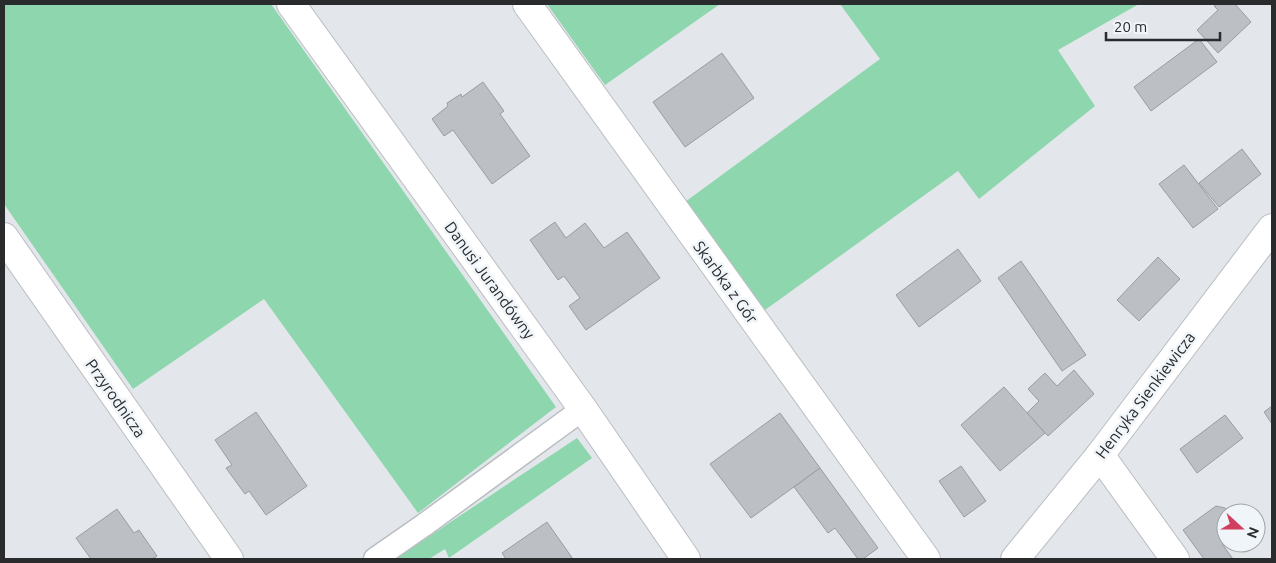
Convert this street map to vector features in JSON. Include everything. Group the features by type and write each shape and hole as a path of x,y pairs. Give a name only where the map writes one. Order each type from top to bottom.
{"street":[{"name":"Danusi Jurandówny","path":"291,4 583,409 686,559"},
{"name":"Skarbka z Gór","path":"527,4 926,559"},
{"name":"Henryka Sienkiewicza","path":"1015,559 1100,454 1272,228"},
{"name":"Przyrodnicza","path":"4,237 229,559"},
{"path":"1100,454 1175,559"}],"lane":[{"path":"375,559 424,526 583,409"}],"green space":[{"path":"4,4 271,4 556,407 418,513 264,299 133,389 4,204"},
{"path":"547,4 720,4 605,85"},
{"path":"840,4 1139,4 1058,50 1095,106 979,199 958,171 765,310 685,202 880,59"},
{"path":"577,438 592,458 449,558 445,549 429,559 395,559"}],"building":[{"path":"1217,4 1235,4 1251,22 1218,53 1197,30 1218,10 1214,6"},
{"path":"1199,39 1217,62 1151,111 1134,87"},
{"path":"722,53 754,98 685,147 653,102"},
{"path":"483,82 504,111 500,114 530,156 492,184 453,130 444,136 432,119 448,106 447,103 461,94 462,97"},
{"path":"1242,149 1261,174 1219,207 1199,183"},
{"path":"1184,165 1218,209 1193,228 1159,184"},
{"path":"555,222 566,238 585,223 604,248 627,232 660,278 586,330 569,306 580,298 564,276 558,280 530,240"},
{"path":"958,249 981,281 919,327 896,295"},
{"path":"1158,257 1180,279 1139,321 1117,300"},
{"path":"1021,261 1086,355 1062,371 998,278"},
{"path":"1074,370 1094,394 1048,436 1027,413 1039,401 1028,389 1045,373 1057,386"},
{"path":"1004,387 1045,433 1000,471 961,425"},
{"path":"1272,406 1272,424 1264,412"},
{"path":"256,412 307,486 266,515 249,491 245,494 226,468 232,465 215,440"},
{"path":"780,413 820,468 751,518 710,464"},
{"path":"1225,415 1243,438 1197,473 1180,449"},
{"path":"961,466 986,501 964,517 939,481"},
{"path":"820,468 878,548 863,559 858,559 835,528 828,533 794,487"},
{"path":"1216,506 1216,553 1229,553 1233,559 1204,559 1183,530"},
{"path":"117,509 134,533 139,530 157,556 152,559 91,559 76,538"},
{"path":"547,522 573,559 506,559 502,553"}]}
